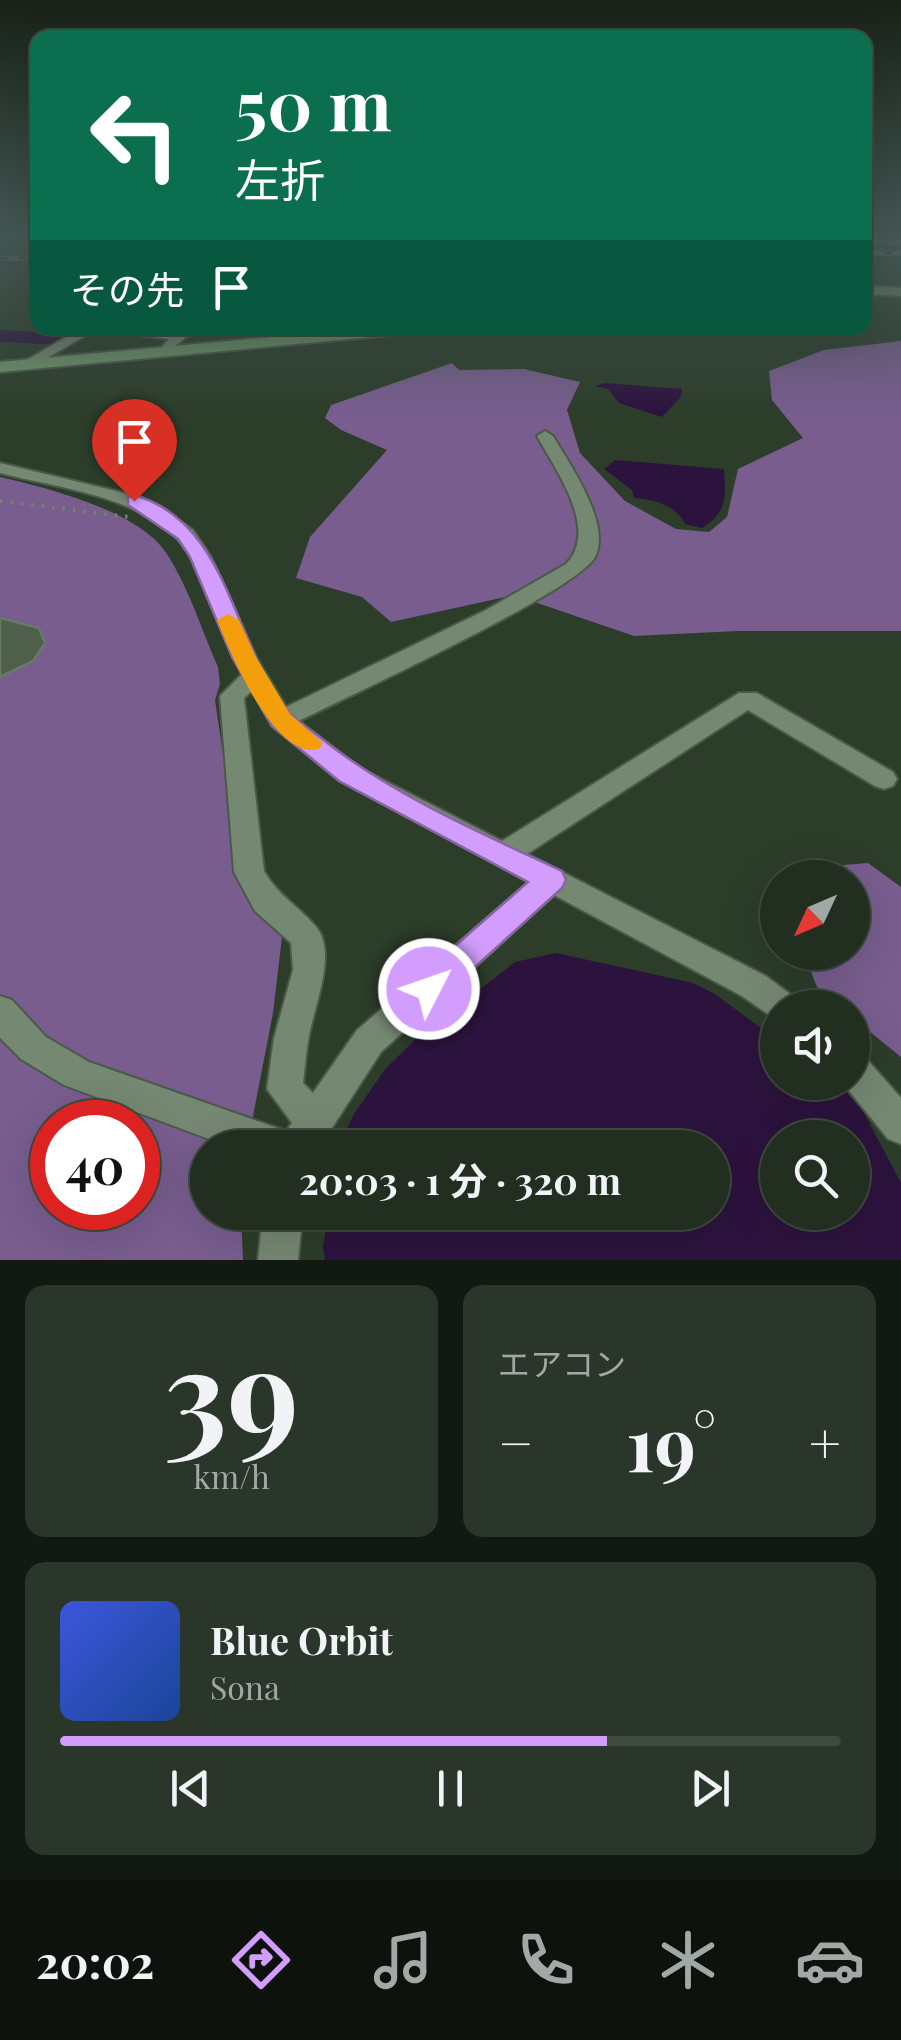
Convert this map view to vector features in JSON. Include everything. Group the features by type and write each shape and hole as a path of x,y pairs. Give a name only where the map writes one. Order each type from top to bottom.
{"main road":[{"path":"0,367 341,335"}],"street":[{"path":"27,364 79,335"},
{"path":"164,352 180,336 172,335"},
{"path":"281,720 494,615 573,568 586,555 590,542 587,528 569,480 546,436"},
{"path":"0,468 98,489 134,501 186,534 254,676 281,720 349,774 760,991"},
{"path":"254,676 232,696 250,872 266,902 306,938 309,970 291,1038 285,1089 303,1130"},
{"path":"504,854 748,699 884,779"},
{"path":"308,1130 368,1041 551,880"},
{"path":"0,1011 46,1056 92,1082 230,1130"},
{"path":"870,1089 901,1126"},
{"path":"278,1260 280,1230"}],"path":[{"path":"0,501 124,518 156,513"}],"shaded area":[{"path":"901,341 901,631 738,631 634,636 514,595 391,622 362,597 296,578 310,537 387,450 341,430 325,418 331,405 452,363 459,370 524,369 580,382 567,410 580,453 625,501 676,529 709,532 727,517 738,469 803,438 772,400 769,371 824,350"},
{"path":"604,383 682,389 681,397 662,417 619,403 608,389 595,386"},
{"path":"615,460 724,469 725,496 720,510 702,528 685,524 663,504 634,498 632,490 604,469"},
{"path":"0,477 91,503 136,525 154,539 167,554 189,595 218,667 220,684 215,700 241,876 259,912 282,937 273,1013 250,1130 190,1130 190,1230 242,1230 243,1260 0,1260"},
{"path":"870,864 901,887 901,1057 870,1032 870,990 819,990 811,970 870,970"},
{"path":"556,953 693,983 760,1027 760,1100 853,1100 868,1120 760,1120 760,1230 870,1230 870,1124 901,1183 901,1260 325,1260 326,1230 730,1230 730,1130 346,1130 386,1068 515,962"}],"building":[{"path":"0,618 39,628 45,643 33,661 0,677"}],"waterway":[{"path":"0,336 63,339 70,335"}],"slow traffic":[{"path":"228,620 244,657 281,720 310,743"}],"route":[{"path":"134,501 186,534 244,657 281,720 349,774 551,880 429,989"}]}
